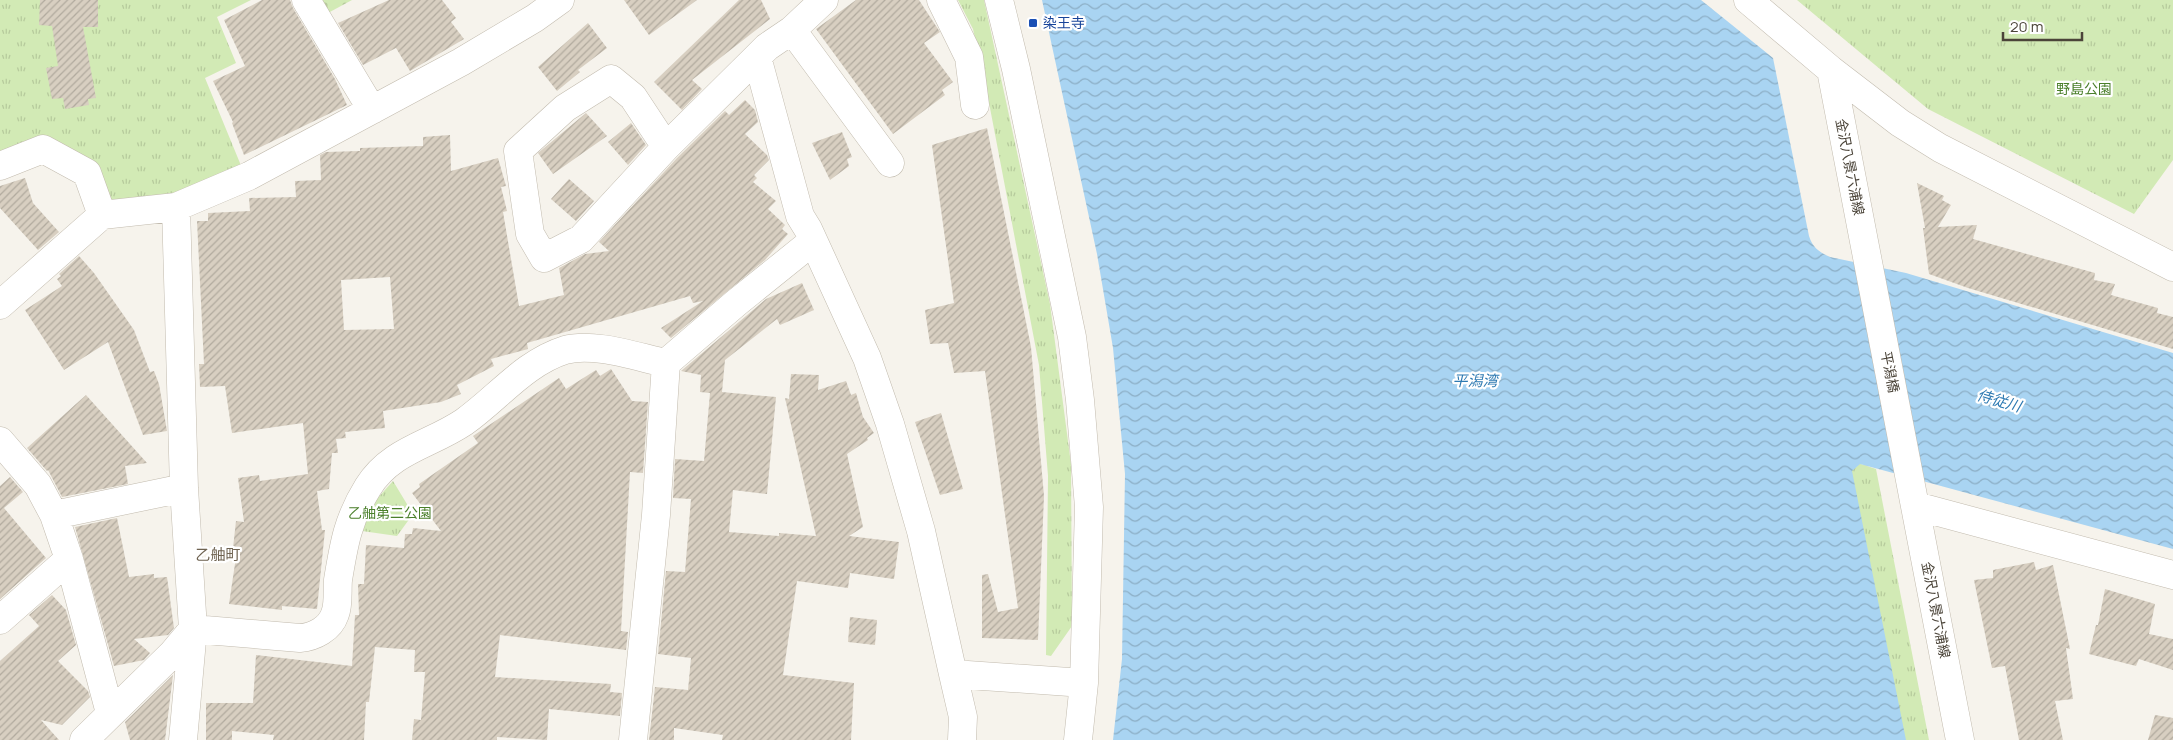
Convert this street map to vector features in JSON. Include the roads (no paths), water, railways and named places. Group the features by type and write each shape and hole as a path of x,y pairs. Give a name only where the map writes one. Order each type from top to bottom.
{"street":[{"path":"306,0 372,110"},
{"path":"0,305 102,215 176,207 249,176 461,62 535,18 560,0"},
{"path":"666,147 633,97 611,79 564,108 518,151 530,234 544,258 581,239 666,147 767,47 792,30 824,0"},
{"path":"941,0 969,57 975,105"},
{"path":"1000,0 1059,270 1072,338 1080,400 1089,507 1084,683 1078,740"},
{"path":"1748,0 1831,70 1900,123 1940,148 2173,267"},
{"path":"792,30 890,163"},
{"path":"757,57 800,216 867,358 890,424 921,532 954,674 962,717 962,740"},
{"name":"金沢八景六浦線","path":"1831,70 1869,264"},
{"path":"0,166 43,149 87,173 102,215"},
{"path":"176,207 184,488 193,629 183,740"},
{"path":"633,740 657,505 666,363 813,241"},
{"name":"平潟橋","path":"1869,264 1914,493"},
{"path":"193,629 300,638 313,637 330,622 335,613 338,581 349,523 374,478 394,458 463,422 497,396 519,374 549,357 567,350 591,348 666,363"},
{"path":"0,442 38,485 54,515 69,559 110,713"},
{"path":"54,515 184,488"},
{"path":"1914,493 2173,575"},
{"name":"金沢八景六浦線","path":"1914,493 1960,740"},
{"path":"0,620 69,559"},
{"path":"84,740 173,653 193,629"},
{"path":"954,674 1084,683"}],"water":[{"name":"平潟湾","path":"1042,0 1701,0 1773,58 1809,236 1812,244 1820,251 1830,257 1906,273 2173,353 2173,549 1860,464 1852,471 1906,740 1113,740 1122,659 1125,474 1113,348 1097,254"}],"place":[{"name":"染王寺","path":"1033,23"}],"district":[{"name":"乙舳町","path":"218,555"}],"park label":[{"name":"野島公園","path":"2084,89"},
{"name":"乙舳第二公園","path":"390,513"}],"water label":[{"name":"侍従川","path":"1999,401"}]}
